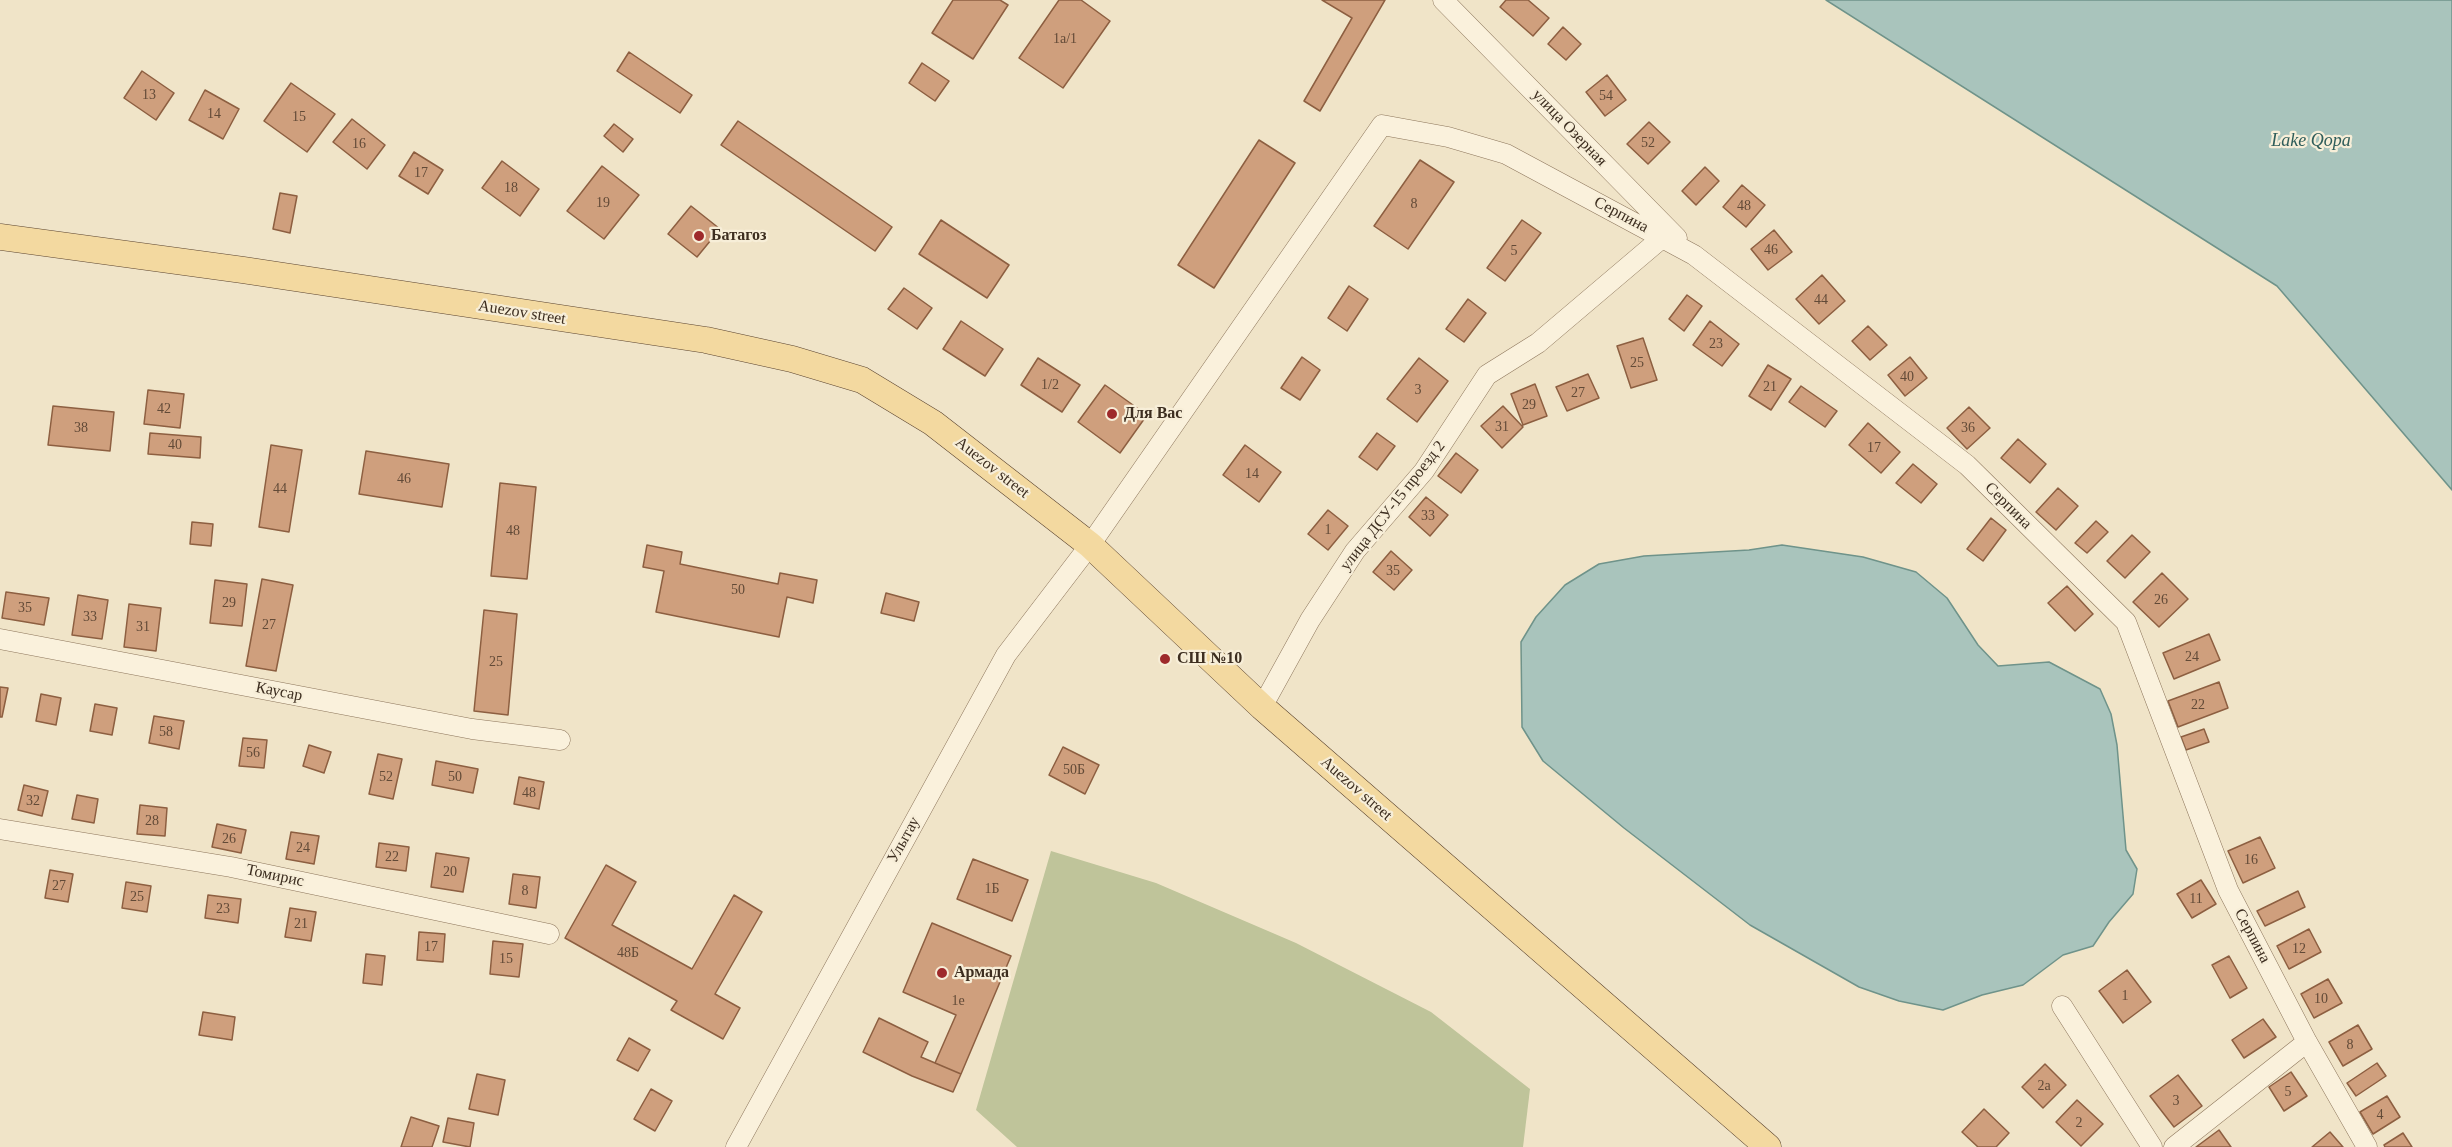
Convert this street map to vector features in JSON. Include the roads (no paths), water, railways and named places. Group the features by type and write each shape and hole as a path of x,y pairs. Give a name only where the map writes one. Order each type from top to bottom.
{"main road":[{"name":"Auezov street","path":"0,237 243,270 706,340 792,359 845,374 890,395 933,423 1090,545 1262,707 1768,1147"}],"street":[{"name":"улица Озерная","path":"1443,0 1694,255"},
{"name":"Серпина","path":"1090,545 1382,124 1448,137 1506,154 1694,255 1967,465 2126,622 2228,890 2307,1041 2367,1147"},
{"name":"улица ДСУ-15 проезд 2","path":"1262,707 1310,620 1355,552 1424,471 1487,375 1538,343 1663,237"},
{"name":"Улытау","path":"736,1147 1006,655 1090,545"},
{"name":"Каусар","path":"0,639 472,729 560,740"},
{"name":"Томирис","path":"0,829 231,867 549,934"},
{"path":"2062,1006 2152,1147"},
{"path":"2174,1147 2307,1041"}],"water":[{"name":"Lake Qopa","path":"1826,0 2452,0 2452,490 2277,286"},
{"path":"1782,545 1863,557 1916,572 1947,598 1978,645 1998,666 2049,662 2100,689 2111,714 2117,745 2126,850 2137,869 2133,894 2109,922 2093,946 2063,955 2023,985 1982,995 1943,1010 1899,1001 1859,987 1750,925 1624,828 1543,761 1522,727 1521,642 1536,617 1565,585 1599,564 1644,556 1749,550"}],"place":[{"name":"Батагоз","path":"699,236"},
{"name":"Для Вас","path":"1112,414"},
{"name":"СШ №10","path":"1165,659"},
{"name":"Армада","path":"942,973"}]}
